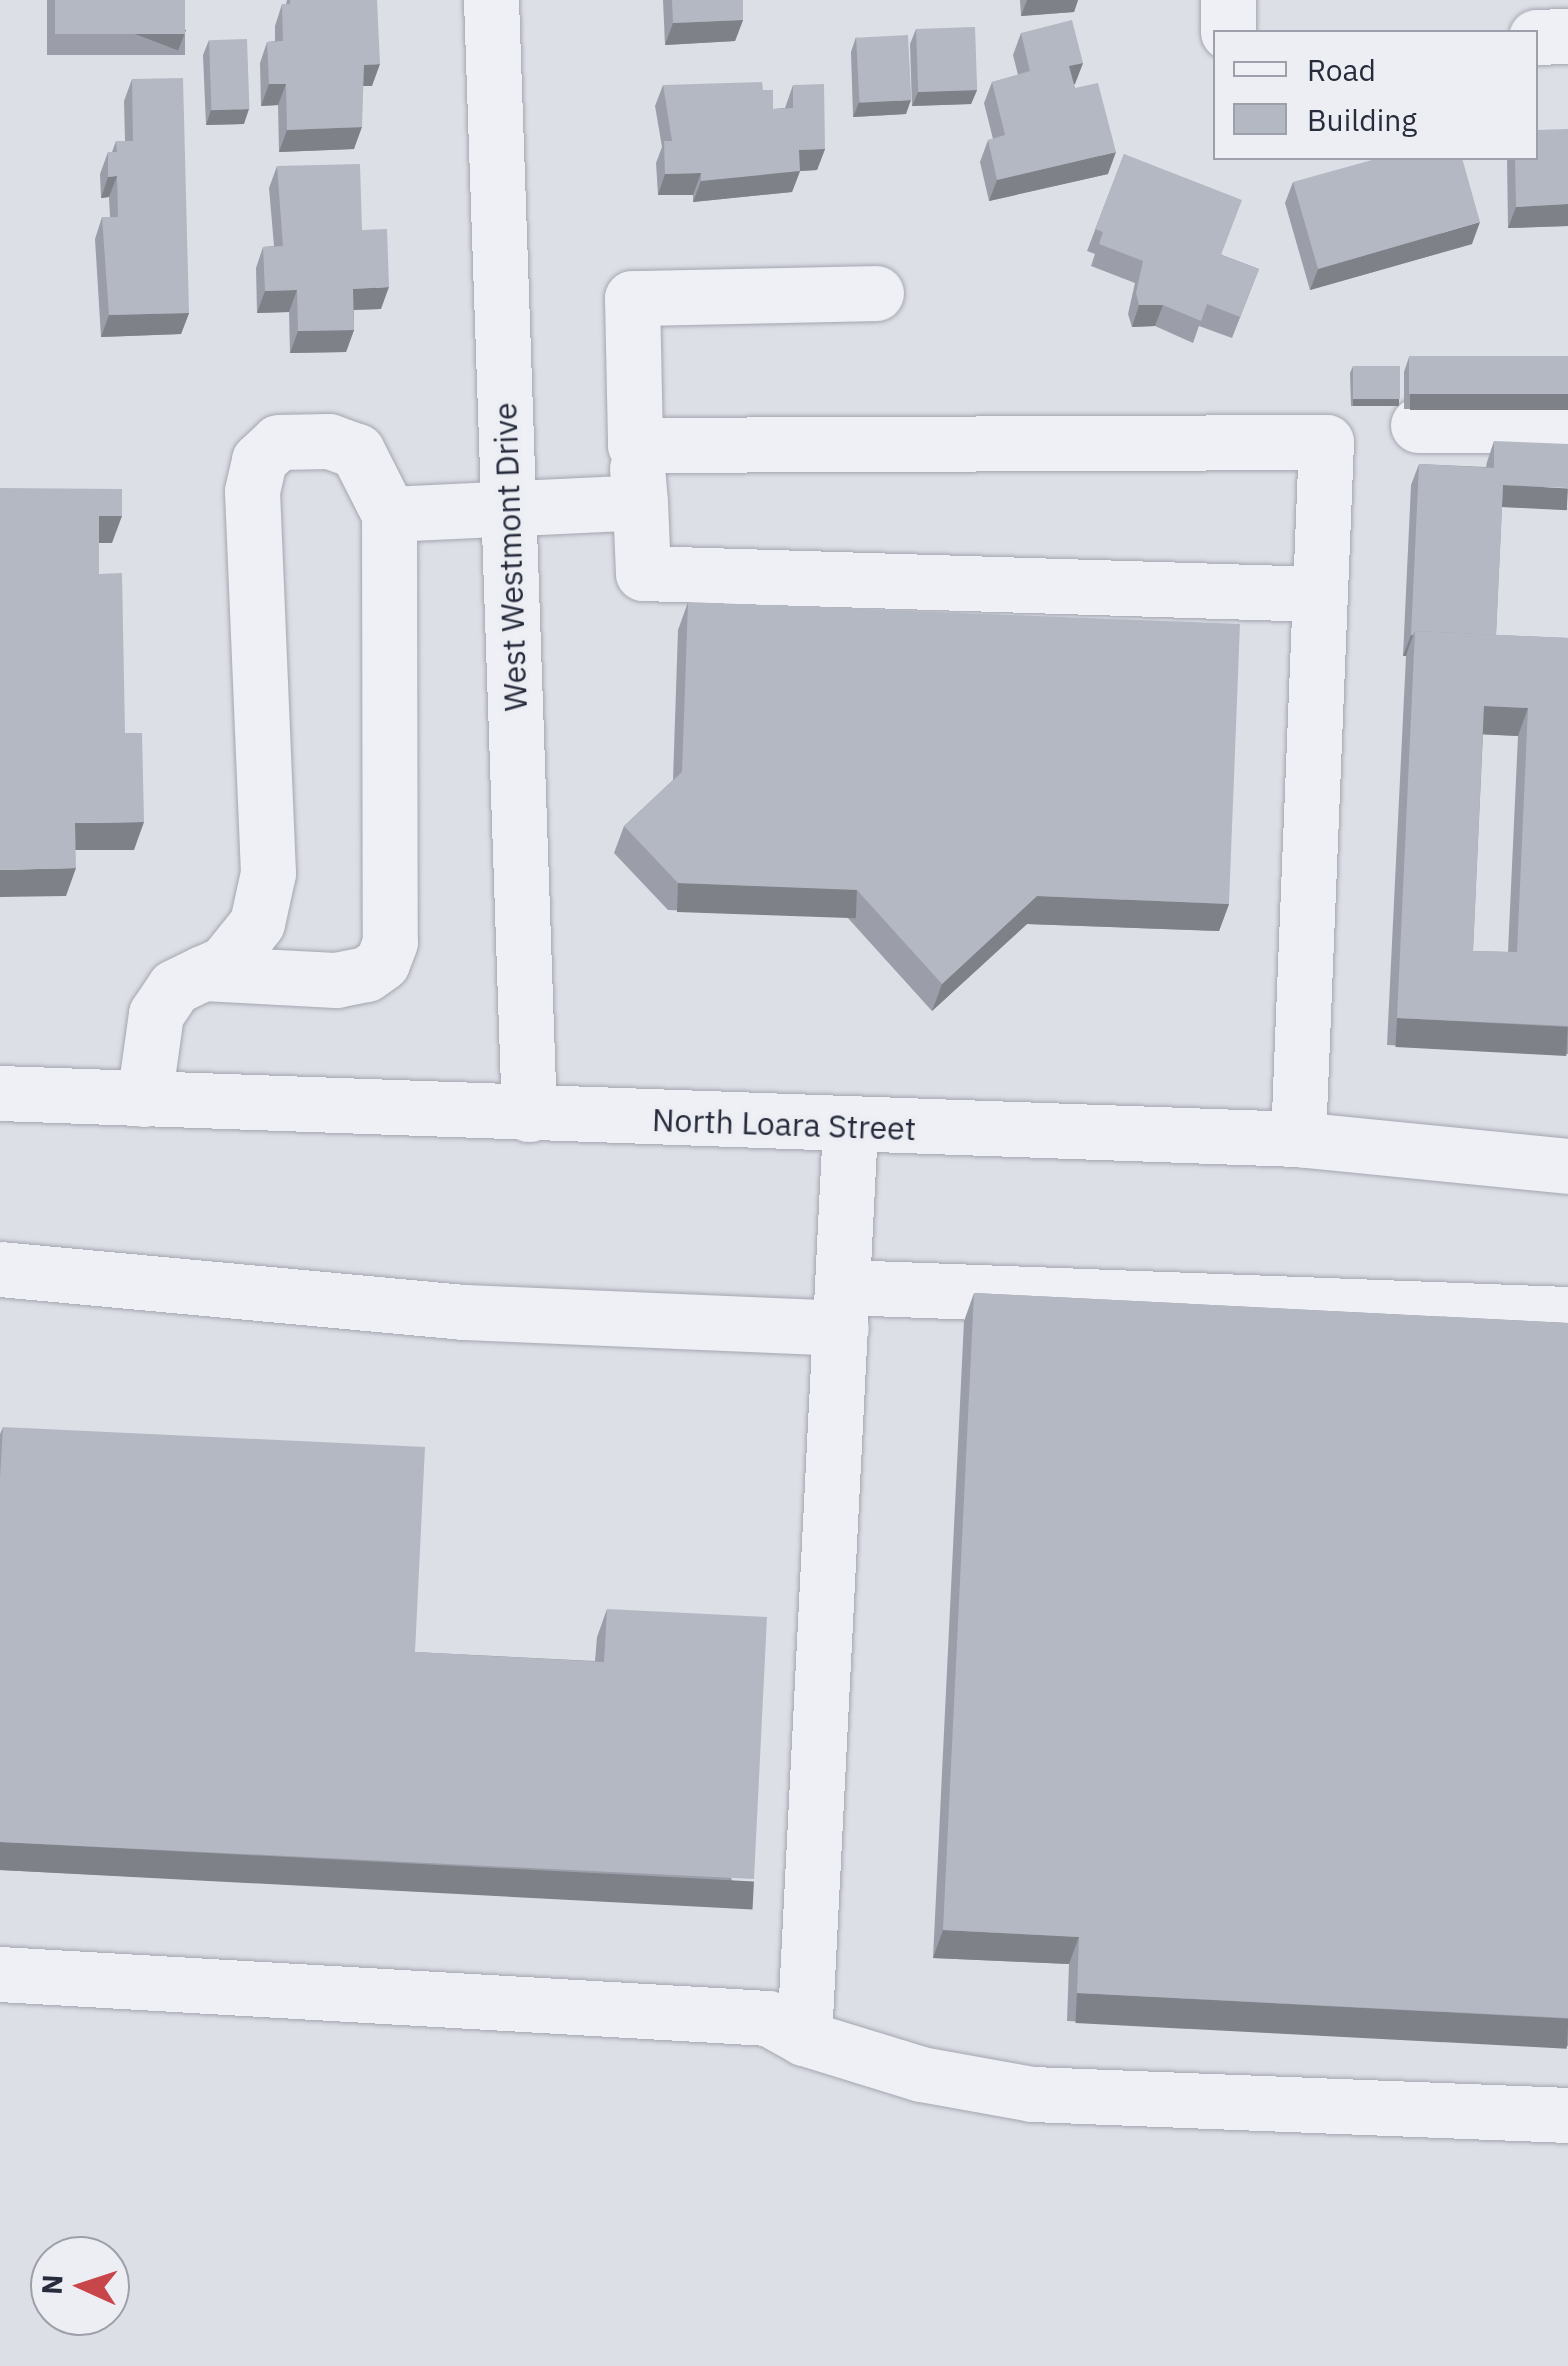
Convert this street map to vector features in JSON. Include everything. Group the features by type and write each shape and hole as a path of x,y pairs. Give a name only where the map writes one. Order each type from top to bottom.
{"street":[{"name":"West Westmont Drive","path":"491,0 529,1114"},
{"path":"1228,0 1228,30"},
{"path":"1538,37 1568,36"},
{"path":"876,293 632,298 643,573 1319,594"},
{"path":"1418,425 1568,426"},
{"path":"144,1098 156,1014 174,987 225,962 258,923 268,873 252,491 260,460 278,442 330,441 356,451 388,514 390,942 382,962 366,974 336,980 203,973"},
{"path":"635,445 1326,442 1298,1139"},
{"path":"388,514 640,502"},
{"name":"North Loara Street","path":"0,1093 850,1127 1298,1139 1568,1166"},
{"path":"804,2038 850,1127"},
{"path":"0,1270 462,1312 842,1307 1568,1314"},
{"path":"0,1974 768,2018 804,2038 921,2074 1032,2094 1568,2115"}],"building":[{"path":"55,0 185,0 185,34 55,34"},
{"path":"290,0 377,0 380,64 364,65 362,127 287,130 286,84 269,84 267,42 283,41 282,4 290,4"},
{"path":"672,0 743,0 743,20 673,23"},
{"path":"1072,20 1083,63 1069,66 1075,88 1098,83 1116,152 997,180 988,140 1005,135 992,82 1030,71 1021,33"},
{"path":"975,27 977,90 918,92 916,29"},
{"path":"908,35 911,100 859,103 856,38"},
{"path":"247,39 249,109 211,110 209,40"},
{"path":"183,78 189,313 109,315 102,217 118,217 117,176 108,177 108,152 117,152 116,141 133,141 132,79"},
{"path":"762,82 763,90 773,90 773,109 793,108 793,85 824,84 825,149 799,150 800,171 701,181 701,173 665,174 664,141 672,141 663,85"},
{"path":"1568,129 1568,204 1516,207 1515,160 1538,160 1538,130"},
{"path":"1124,154 1242,200 1221,255 1259,269 1240,317 1207,304 1201,321 1163,305 1139,305 1136,293 1143,261 1099,244 1103,232 1095,229"},
{"path":"1372,160 1463,160 1480,222 1318,269 1293,182"},
{"path":"360,164 362,230 387,229 389,287 353,289 354,330 298,331 297,290 265,291 263,247 283,246 277,166"},
{"path":"1409,356 1568,356 1568,394 1409,394"},
{"path":"1353,366 1400,366 1400,399 1353,399"},
{"path":"1494,441 1568,444 1568,488 1503,485 1496,635 1415,631 1411,635 1419,464 1494,468"},
{"path":"0,488 122,489 122,516 99,516 99,574 122,573 125,733 142,733 144,822 75,823 76,868 0,870"},
{"path":"688,602 1240,624 1229,904 1037,896 942,984 857,890 678,883 624,826 682,772"},
{"path":"1415,631 1568,638 1568,1026 1397,1018","holes":["1484,706 1528,708 1517,952 1473,951"]},
{"path":"974,1293 1568,1323 1568,2018 1077,1993 1079,1937 943,1930"},
{"path":"3,1427 425,1447 415,1652 604,1662 607,1609 767,1617 754,1879 0,1842"}]}
